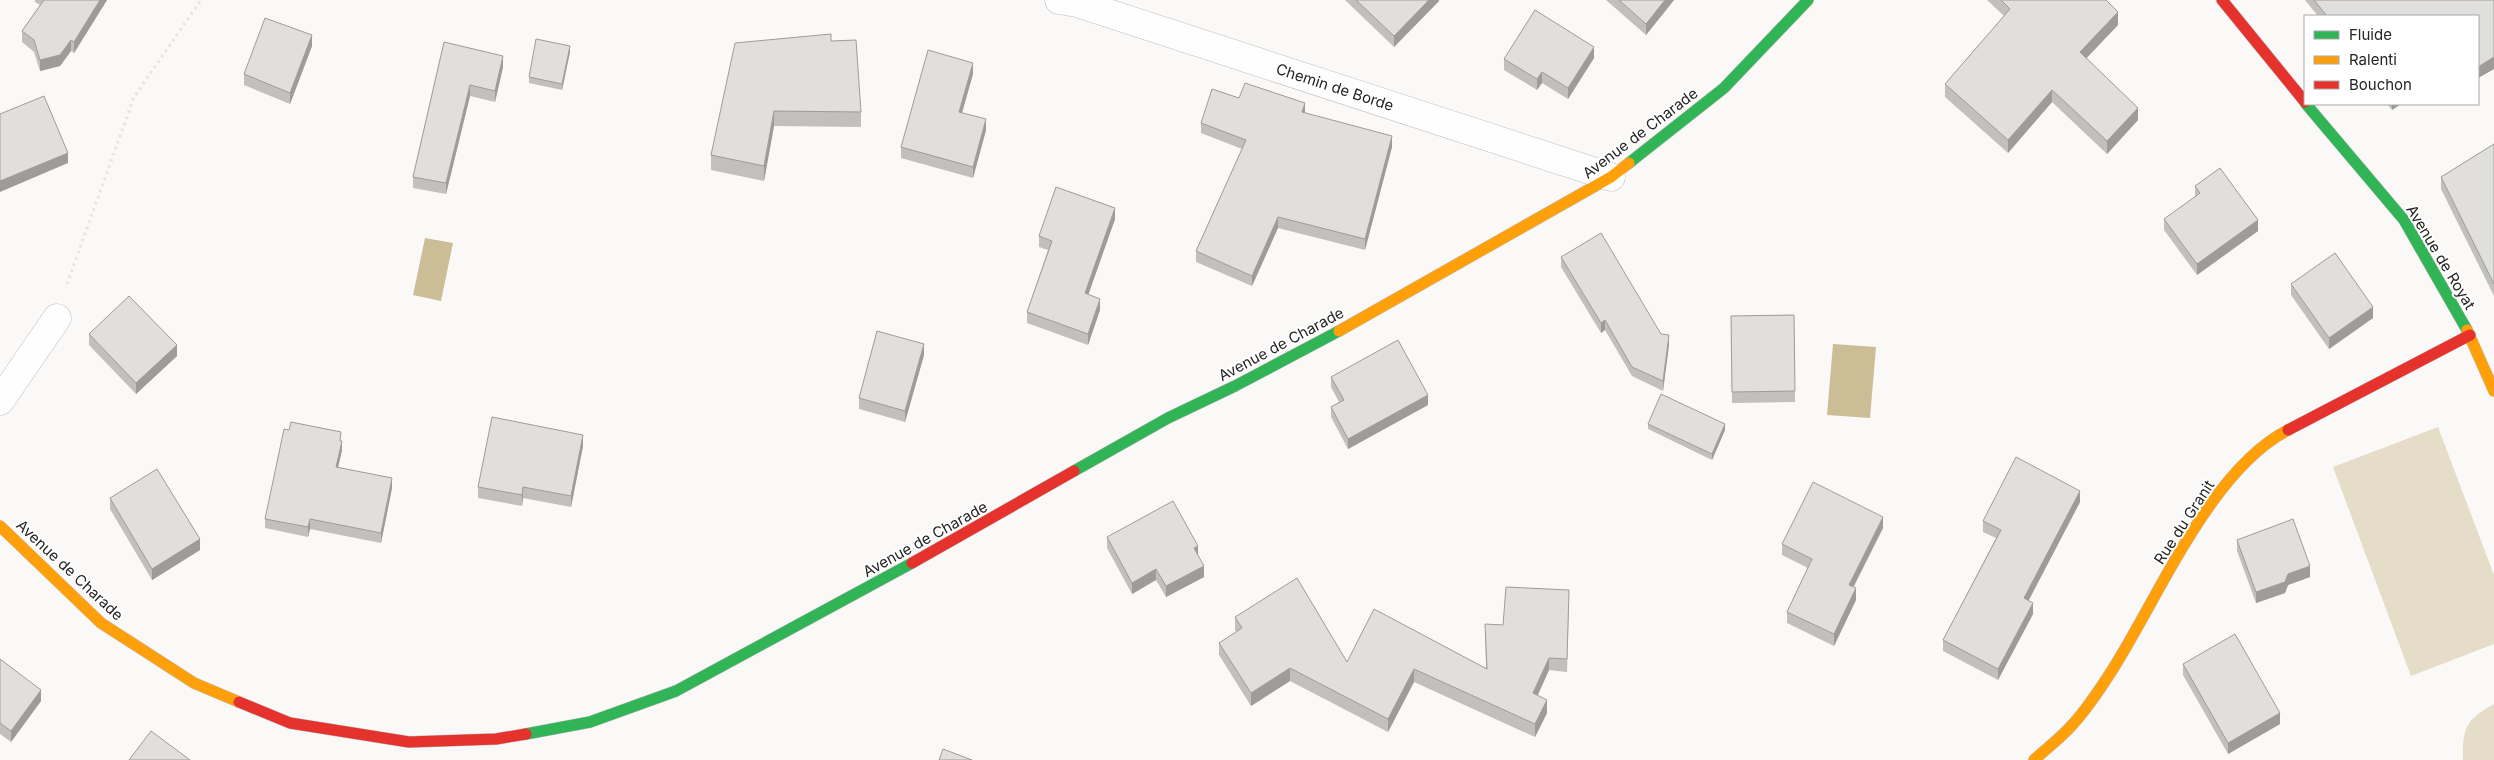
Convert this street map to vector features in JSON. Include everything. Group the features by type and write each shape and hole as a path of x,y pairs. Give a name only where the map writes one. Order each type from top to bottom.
{"street":[{"name":"Chemin de Borde","path":"1059,0 1087,6 1611,177"},
{"name":"Avenue de Charade","path":"0,526 101,624 194,682 290,723 410,742 496,739 590,722 676,692 906,567 1168,418 1235,386 1389,304 1611,177 1724,88 1808,0"},
{"name":"Avenue de Royat","path":"2222,0 2304,101"},
{"name":"Avenue de Royat","path":"2308,105 2404,220 2470,335 2494,391"},
{"path":"0,401 57,318"},
{"name":"Rue du Granit","path":"2034,760 2074,724 2111,672 2199,521 2240,469 2272,438 2470,335"}],"path":[{"path":"57,318 134,97 201,0"}],"shaded area":[{"path":"425,238 453,243 441,301 413,295"},
{"path":"1833,344 1876,347 1870,418 1827,415"},
{"path":"2438,427 2494,575 2494,644 2411,676 2333,467"},
{"path":"2494,704 2494,760 2463,760 2463,740 2468,726 2477,715"}],"building":[{"path":"44,0 100,0 74,42 71,40 60,55 40,60 34,40 22,31"},
{"path":"1356,0 1429,0 1394,36"},
{"path":"1619,0 1665,0 1646,24"},
{"path":"2001,0 2106,0 2118,12 2080,52 2138,108 2107,141 2052,90 2008,140 1945,84 2010,9"},
{"path":"2314,0 2494,0 2494,57 2479,66 2479,15 2326,15"},
{"path":"1535,10 1594,47 1568,88 1542,72 1537,79 1504,59"},
{"path":"265,18 312,35 290,93 244,74"},
{"path":"831,34 831,41 856,40 861,112 774,111 764,166 711,155 735,43"},
{"path":"536,39 570,46 562,84 529,77"},
{"path":"444,42 503,56 495,91 470,85 446,183 413,177"},
{"path":"928,50 973,63 959,112 986,119 973,167 901,147"},
{"path":"1245,83 1305,103 1302,112 1392,136 1365,239 1278,217 1252,276 1196,251 1246,140 1201,123 1212,89 1239,98"},
{"path":"44,96 68,153 0,181 0,114"},
{"path":"2494,144 2494,284 2441,177"},
{"path":"2220,168 2258,220 2197,264 2164,219 2200,193 2195,186"},
{"path":"1056,187 1115,208 1085,293 1100,299 1088,334 1027,312 1052,241 1039,236"},
{"path":"1601,233 1661,334 1669,335 1663,381 1632,367 1605,320 1601,323 1561,257"},
{"path":"2335,253 2373,307 2329,338 2291,284"},
{"path":"129,296 177,345 136,383 89,334"},
{"path":"1794,315 1795,391 1732,392 1731,316"},
{"path":"877,331 924,344 905,411 859,398"},
{"path":"1398,340 1428,395 1348,439 1331,407 1344,400 1331,377"},
{"path":"1661,394 1725,424 1712,454 1648,424"},
{"path":"492,417 583,435 571,496 523,487 522,495 478,487"},
{"path":"291,422 341,432 340,441 342,441 336,467 392,478 381,533 310,519 308,527 265,519 284,429 289,430"},
{"path":"2016,457 2080,491 2024,598 2033,603 1998,669 1943,640 2001,530 1983,521"},
{"path":"157,469 200,539 152,569 110,498"},
{"path":"1813,482 1883,517 1849,585 1856,588 1834,634 1787,612 1812,559 1782,544"},
{"path":"1173,501 1198,546 1194,548 1204,566 1166,586 1156,569 1132,583 1107,537"},
{"path":"2293,519 2310,566 2288,574 2285,582 2256,592 2237,540"},
{"path":"1297,578 1347,662 1374,609 1487,669 1485,624 1503,625 1506,587 1569,590 1567,659 1549,658 1533,693 1547,700 1535,724 1414,669 1388,719 1290,668 1251,693 1219,643 1242,628 1235,617"},
{"path":"2235,634 2280,713 2228,743 2183,664"},
{"path":"0,659 41,690 11,731 0,723"},
{"path":"151,731 190,760 129,760"},
{"path":"943,749 972,760 939,760"}],"traffic: fast":[{"path":"1629,163 1724,88 1808,0"},
{"path":"2307,105 2404,220 2467,330"},
{"path":"1074,471 1168,418 1235,386 1339,331"},
{"path":"526,734 590,722 676,691 912,563"}],"traffic: slow":[{"path":"1339,331 1611,177 1629,163"},
{"path":"2467,330 2494,391"},
{"path":"2034,760 2069,729 2098,692 2210,505 2234,474 2260,449 2288,430"},
{"path":"0,526 101,623 194,683 239,702"}],"traffic: jam":[{"path":"2222,0 2304,101"},
{"path":"2288,430 2470,335"},
{"path":"912,563 1074,471"},
{"path":"239,702 290,723 409,742 496,739 526,734"}]}
